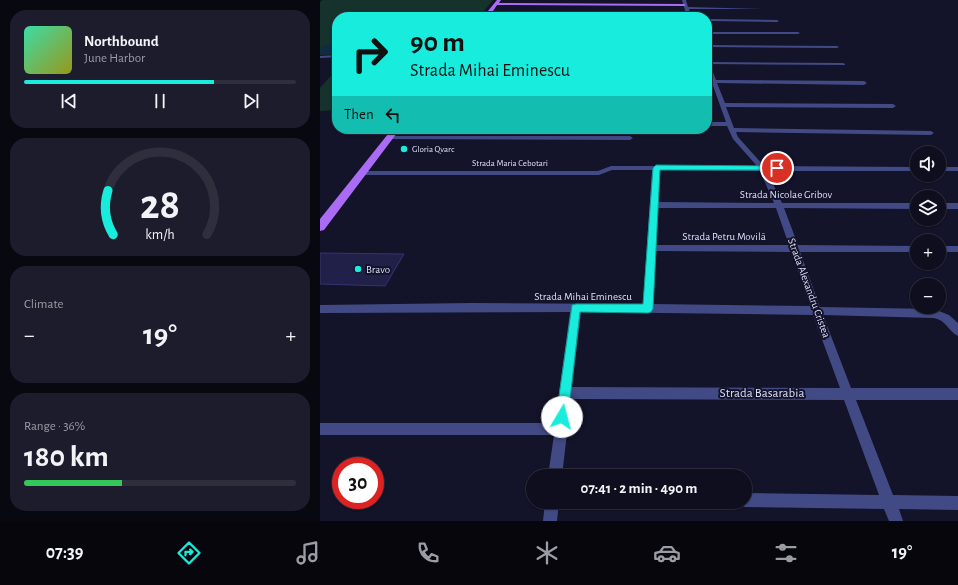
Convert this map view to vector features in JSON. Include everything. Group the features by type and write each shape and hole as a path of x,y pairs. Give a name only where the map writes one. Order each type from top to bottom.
{"main road":[{"path":"490,12 497,2 685,4"},
{"path":"320,227 392,134"}],"street":[{"path":"685,4 762,9"},
{"path":"712,20 777,21"},
{"path":"712,32 798,33"},
{"path":"712,46 838,47"},
{"path":"320,57 332,56"},
{"path":"712,63 843,64"},
{"path":"712,81 864,83"},
{"name":"Strada Alexandru Cristea","path":"712,83 735,138 762,168 779,205 816,310 849,393 896,521"},
{"path":"722,105 893,106"},
{"path":"712,125 731,127 931,133"},
{"path":"588,134 588,138"},
{"path":"389,138 630,138"},
{"name":"Strada Maria Cebotari","path":"362,173 599,173 611,168 910,169"},
{"path":"648,309 656,168"},
{"path":"946,169 958,169"},
{"name":"Strada Nicolae Gribov","path":"654,205 910,206"},
{"path":"946,206 958,206"},
{"name":"Strada Petru Movilă","path":"651,248 910,249"},
{"path":"946,249 958,249"},
{"name":"Strada Mihai Eminescu","path":"320,309 419,307 576,308 816,310 936,313 950,321 958,331"},
{"path":"556,469 576,308"},
{"name":"Strada Basarabia","path":"565,393 958,394"},
{"path":"320,429 560,429"},
{"path":"752,500 958,503"},
{"path":"550,521 551,509"}],"green space":[{"path":"323,0 493,0 483,12 332,12 332,54 320,55 320,2"},
{"path":"332,75 332,110 320,111 320,88"}],"water":[{"path":"332,42 332,53 320,54 320,49"}],"building":[{"name":"Bravo","path":"320,253 404,254 385,286 320,284"}],"place":[{"name":"Gloria Qvarc","path":"404,149"},
{"name":"Bravo","path":"358,269"}],"route":[{"path":"562,417 576,308 648,309 656,168 777,168"}]}
